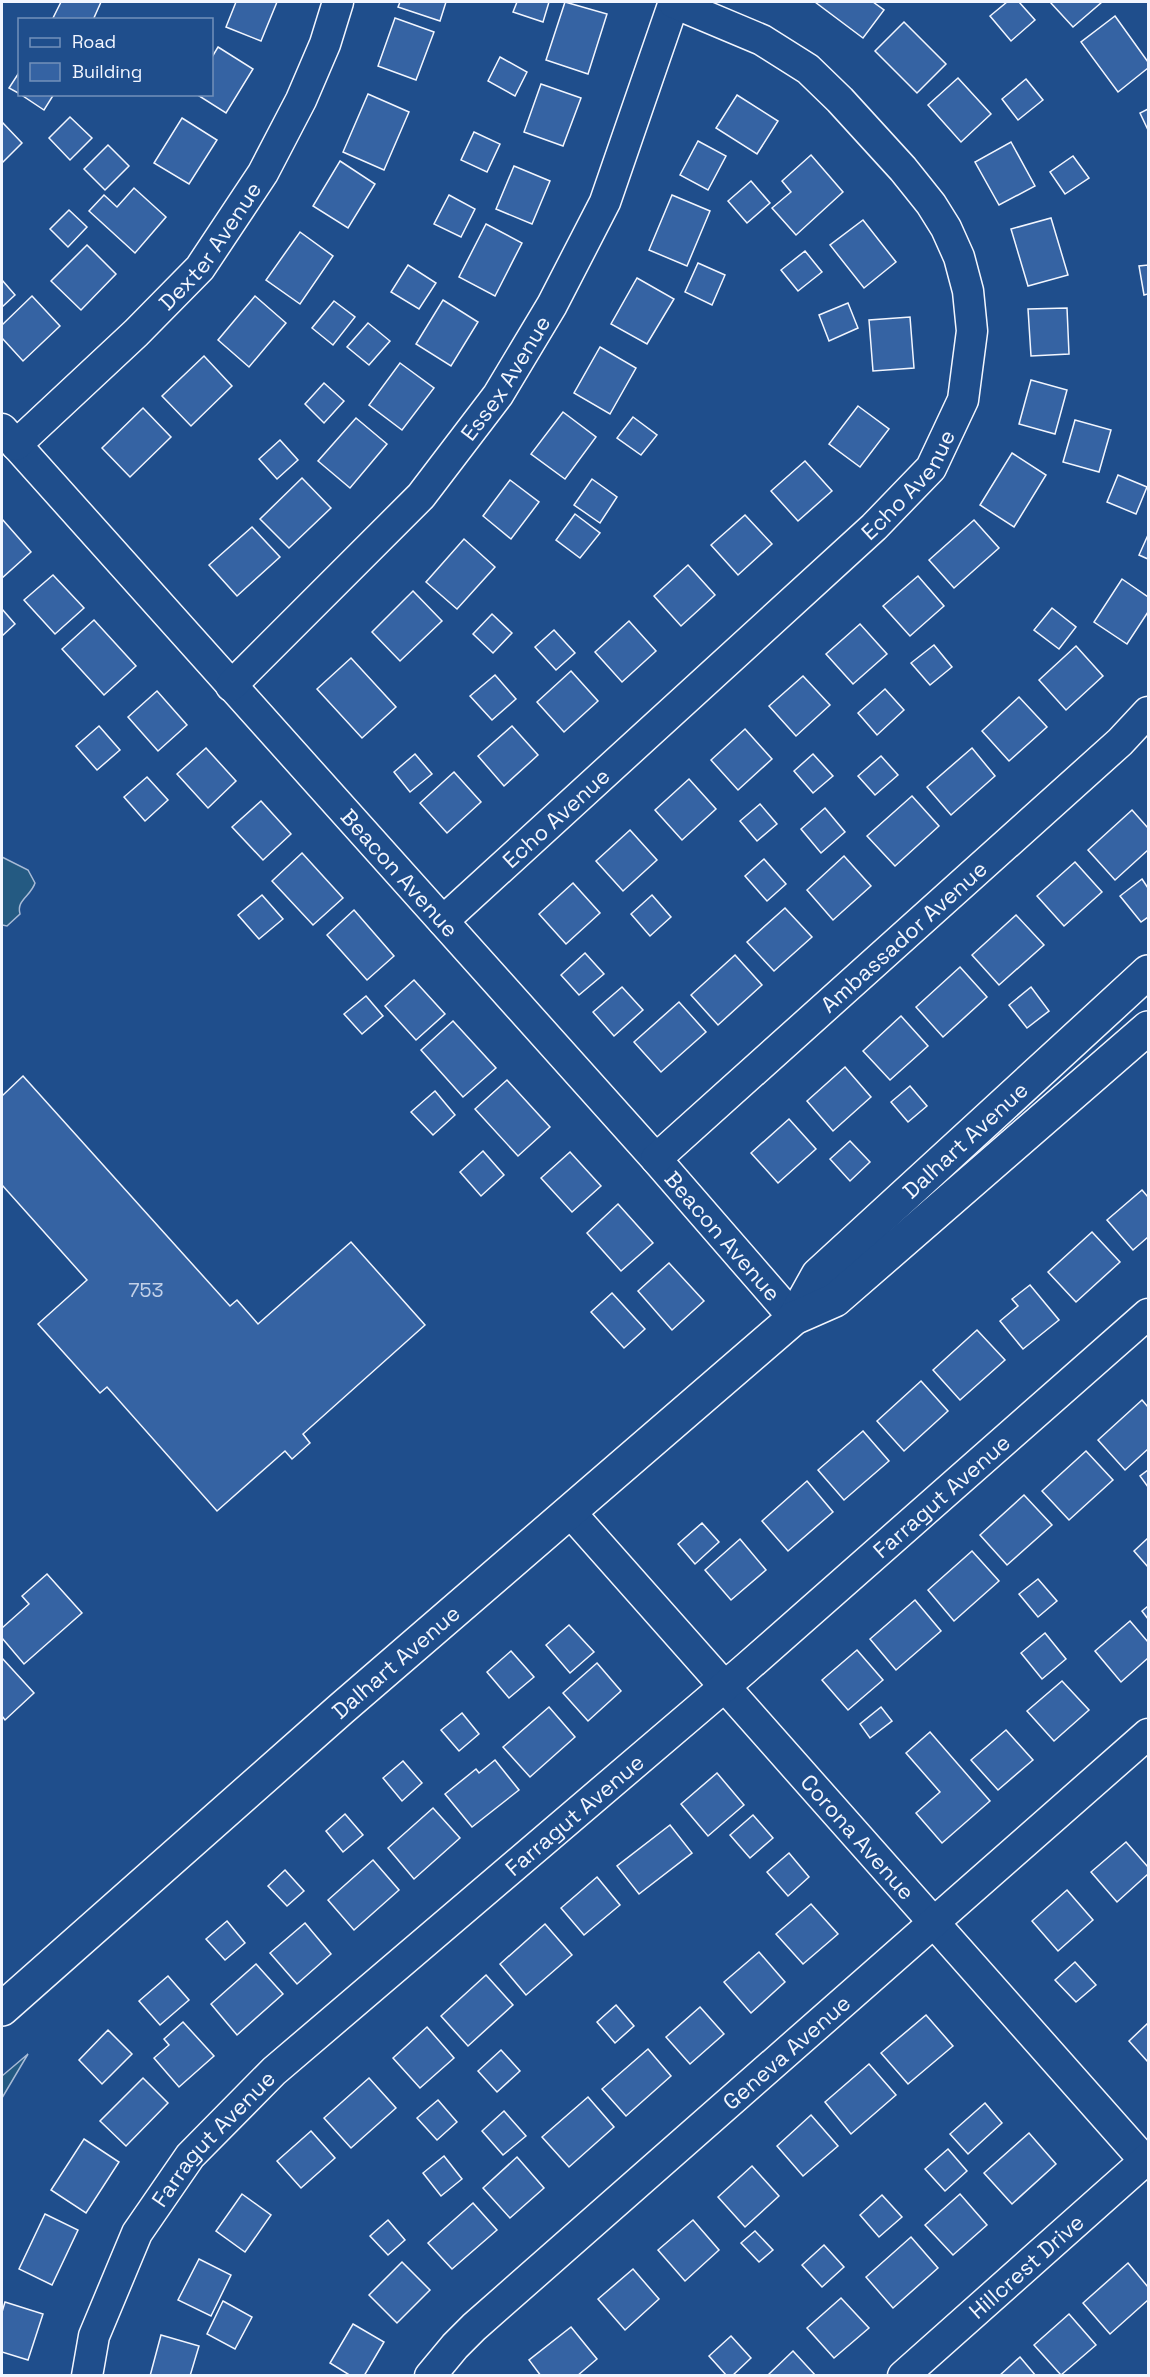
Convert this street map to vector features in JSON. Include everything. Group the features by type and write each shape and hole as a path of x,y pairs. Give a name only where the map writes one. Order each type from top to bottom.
{"main road":[{"name":"Dalhart Avenue","path":"794,1317 818,1275 1149,972"},
{"name":"Dalhart Avenue","path":"2,2009 341,1709 794,1317 835,1300 1149,1028"}],"street":[{"name":"Dexter Avenue","path":"9,437 136,333 200,268 263,173 305,91 325,44 338,2"},
{"name":"Essex Avenue","path":"231,686 421,496 498,395 552,305 605,202 674,2"},
{"name":"Echo Avenue","path":"442,921 874,527 931,468 963,400 972,331 968,291 946,228 931,204 856,117 808,69 762,40 674,2"},
{"name":"Beacon Avenue","path":"9,437 656,1159 794,1317"},
{"name":"Ambassador Avenue","path":"656,1159 1112,750 1149,712"},
{"name":"Farragut Avenue","path":"87,2376 94,2336 137,2233 190,2156 274,2071 726,1686 1149,1314"},
{"name":"Corona Avenue","path":"570,1512 934,1923 1147,2159"},
{"name":"Geneva Avenue","path":"430,2376 455,2346 483,2319 1149,1734"},
{"name":"Hillcrest Drive","path":"903,2376 1147,2159"}],"shaded area":[{"path":"2,857 28,870 35,883 20,905 20,914 7,926 2,925"},
{"path":"28,2054 2,2098 2,2076"}],"building":[{"path":"61,2 101,2 94,18 53,18"},
{"path":"236,2 277,2 261,41 226,27"},
{"path":"400,2 446,2 440,21 398,7"},
{"path":"517,2 549,2 543,22 513,12"},
{"path":"565,2 607,14 588,74 546,60"},
{"path":"815,2 873,2 884,10 863,38"},
{"path":"1007,2 1019,2 1035,20 1011,41 990,16"},
{"path":"1050,2 1102,2 1073,27"},
{"path":"1115,16 1148,62 1148,68 1118,92 1081,42"},
{"path":"395,18 434,32 416,80 378,66"},
{"path":"904,22 946,64 917,93 875,51"},
{"path":"218,47 253,69 226,113 199,96 213,96 213,55"},
{"path":"500,57 527,72 515,96 488,81"},
{"path":"18,74 18,93 9,88"},
{"path":"958,78 991,114 961,142 928,105"},
{"path":"1026,79 1043,100 1018,120 1002,99"},
{"path":"541,84 581,98 563,146 524,132"},
{"path":"368,94 409,112 384,170 343,152"},
{"path":"737,95 778,121 757,154 716,128"},
{"path":"23,96 53,96 44,110"},
{"path":"1148,109 1148,130 1140,113"},
{"path":"70,117 92,138 70,160 49,138"},
{"path":"182,118 217,140 189,184 154,163"},
{"path":"2,122 22,143 2,163"},
{"path":"474,132 500,144 487,172 461,160"},
{"path":"698,141 726,156 708,190 680,175"},
{"path":"1011,142 1035,186 999,205 975,162"},
{"path":"108,145 129,166 105,190 84,169"},
{"path":"811,155 843,192 796,235 772,208 791,192 782,181"},
{"path":"1073,156 1089,178 1065,194 1050,172"},
{"path":"340,161 375,184 348,228 313,206"},
{"path":"514,166 550,181 532,224 496,209"},
{"path":"751,181 770,203 747,223 728,201"},
{"path":"134,188 166,217 135,253 89,211 104,195 117,207"},
{"path":"449,195 475,209 461,237 434,224"},
{"path":"672,195 710,211 687,266 649,250"},
{"path":"69,210 87,227 68,247 50,229"},
{"path":"1051,218 1068,275 1028,286 1011,229"},
{"path":"863,220 896,262 864,288 830,245"},
{"path":"486,224 522,243 495,296 459,277"},
{"path":"300,232 333,256 300,304 266,280"},
{"path":"87,245 116,274 81,310 51,281"},
{"path":"805,251 822,272 798,291 781,270"},
{"path":"698,263 725,275 712,305 685,292"},
{"path":"408,265 436,283 419,309 391,292"},
{"path":"1148,265 1148,294 1144,295 1139,266"},
{"path":"637,278 674,299 647,344 611,324"},
{"path":"2,280 15,295 2,307"},
{"path":"32,296 60,326 23,361 2,338 2,325"},
{"path":"255,296 286,323 249,367 218,340"},
{"path":"443,300 478,322 451,366 416,344"},
{"path":"334,301 355,317 333,345 312,328"},
{"path":"848,303 858,328 829,341 819,315"},
{"path":"1067,308 1069,354 1031,356 1028,309"},
{"path":"910,317 914,368 873,371 869,320"},
{"path":"368,323 390,341 369,365 347,347"},
{"path":"600,347 636,368 610,414 574,393"},
{"path":"204,356 232,386 191,426 162,396"},
{"path":"400,363 434,388 402,430 369,405"},
{"path":"1031,380 1067,390 1055,434 1019,424"},
{"path":"324,383 344,401 324,423 305,404"},
{"path":"858,406 889,429 860,467 829,444"},
{"path":"143,408 171,437 130,477 102,448"},
{"path":"563,412 596,437 565,479 531,454"},
{"path":"633,417 657,435 641,455 617,438"},
{"path":"356,418 387,444 350,488 318,461"},
{"path":"1075,420 1111,430 1099,472 1063,462"},
{"path":"280,440 298,460 277,479 259,459"},
{"path":"1012,453 1046,475 1014,527 980,505"},
{"path":"805,461 832,491 798,521 771,491"},
{"path":"1118,475 1147,487 1136,514 1107,502"},
{"path":"302,478 331,508 289,548 260,519"},
{"path":"592,479 617,497 600,523 574,505"},
{"path":"510,480 539,502 511,539 483,516"},
{"path":"575,514 600,533 580,558 556,540"},
{"path":"745,515 772,544 738,575 711,545"},
{"path":"2,519 31,552 2,578"},
{"path":"974,520 999,548 954,588 929,560"},
{"path":"252,527 280,557 237,596 209,565"},
{"path":"1148,535 1148,559 1139,555"},
{"path":"464,539 495,567 457,609 426,582"},
{"path":"688,565 715,595 681,626 654,596"},
{"path":"53,575 84,608 55,634 24,600"},
{"path":"918,576 944,606 910,636 883,606"},
{"path":"1122,579 1148,597 1148,612 1127,644 1094,622"},
{"path":"413,591 442,621 400,661 372,632"},
{"path":"1052,608 1076,627 1059,649 1034,630"},
{"path":"2,609 15,624 2,636"},
{"path":"492,614 512,633 493,653 473,634"},
{"path":"94,620 136,666 104,695 62,649"},
{"path":"629,621 656,651 622,682 595,652"},
{"path":"860,624 887,654 853,684 826,654"},
{"path":"554,630 575,653 556,670 535,647"},
{"path":"934,645 952,667 930,685 911,663"},
{"path":"1076,646 1103,676 1066,710 1039,680"},
{"path":"351,658 396,707 362,738 317,689"},
{"path":"571,671 598,701 564,732 537,702"},
{"path":"495,675 516,699 492,720 470,696"},
{"path":"803,676 830,705 796,736 769,706"},
{"path":"885,689 904,710 877,735 858,713"},
{"path":"157,691 187,725 158,751 128,717"},
{"path":"1019,697 1047,727 1009,761 982,731"},
{"path":"99,726 120,750 97,770 76,746"},
{"path":"512,726 538,755 504,786 478,756"},
{"path":"745,729 772,759 738,790 711,760"},
{"path":"206,748 236,781 208,808 177,774"},
{"path":"972,748 995,776 951,815 927,787"},
{"path":"415,754 432,774 410,792 394,772"},
{"path":"813,754 833,776 813,793 794,771"},
{"path":"881,756 898,775 875,795 858,776"},
{"path":"454,772 481,802 447,833 420,803"},
{"path":"147,777 168,800 145,821 124,797"},
{"path":"689,779 716,809 682,840 655,810"},
{"path":"912,796 939,826 895,866 867,836"},
{"path":"261,801 291,834 263,860 232,827"},
{"path":"760,804 777,824 757,841 740,821"},
{"path":"825,808 845,832 821,853 801,829"},
{"path":"1132,810 1148,828 1148,850 1115,880 1088,850"},
{"path":"630,830 657,860 623,891 596,861"},
{"path":"302,853 343,898 313,925 272,881"},
{"path":"844,856 871,886 833,920 807,890"},
{"path":"764,859 786,884 767,901 745,876"},
{"path":"1075,862 1102,892 1064,926 1037,896"},
{"path":"1142,879 1148,888 1148,917 1141,922 1120,896"},
{"path":"573,883 600,913 566,944 539,914"},
{"path":"262,895 283,919 259,939 238,915"},
{"path":"652,895 671,917 650,936 631,914"},
{"path":"785,908 812,937 774,971 747,942"},
{"path":"354,910 394,956 367,980 327,935"},
{"path":"1016,915 1044,945 999,985 972,955"},
{"path":"585,953 604,974 579,995 561,975"},
{"path":"735,955 762,985 718,1025 691,995"},
{"path":"960,967 987,997 943,1037 916,1007"},
{"path":"414,980 445,1014 416,1040 385,1006"},
{"path":"622,987 643,1010 614,1036 593,1012"},
{"path":"1031,987 1049,1011 1027,1028 1009,1005"},
{"path":"366,996 383,1016 362,1034 344,1014"},
{"path":"679,1002 706,1032 661,1072 634,1042"},
{"path":"901,1016 928,1046 890,1080 863,1051"},
{"path":"453,1021 496,1068 463,1097 421,1050"},
{"path":"845,1067 871,1097 833,1131 807,1101"},
{"path":"23,1076 230,1306 237,1300 258,1324 351,1242 425,1325 303,1434 310,1443 292,1459 285,1451 217,1511 107,1387 100,1393 38,1324 87,1280 2,1185 2,1096"},
{"path":"507,1080 550,1127 518,1156 475,1109"},
{"path":"910,1086 927,1106 908,1122 891,1102"},
{"path":"435,1091 455,1115 433,1135 411,1112"},
{"path":"789,1119 816,1149 778,1183 751,1153"},
{"path":"850,1141 870,1162 850,1181 830,1159"},
{"path":"483,1151 504,1175 481,1196 460,1172"},
{"path":"570,1152 601,1186 572,1212 541,1178"},
{"path":"1142,1190 1148,1197 1148,1237 1133,1250 1107,1220"},
{"path":"618,1204 653,1243 621,1271 587,1233"},
{"path":"1092,1232 1120,1262 1076,1302 1048,1272"},
{"path":"669,1263 704,1301 672,1330 638,1291"},
{"path":"1030,1285 1059,1320 1023,1349 1000,1321 1018,1306 1012,1299"},
{"path":"612,1293 645,1329 624,1348 591,1312"},
{"path":"977,1330 1005,1360 960,1400 933,1370"},
{"path":"921,1381 948,1411 904,1451 877,1421"},
{"path":"1142,1400 1148,1407 1148,1449 1125,1470 1098,1440"},
{"path":"863,1431 889,1461 844,1500 818,1470"},
{"path":"1086,1451 1113,1480 1069,1520 1042,1491"},
{"path":"1148,1470 1148,1487 1140,1476"},
{"path":"807,1481 833,1512 788,1551 762,1521"},
{"path":"1024,1495 1052,1525 1007,1565 980,1535"},
{"path":"702,1523 719,1542 695,1564 678,1544"},
{"path":"1148,1538 1148,1567 1134,1551"},
{"path":"740,1539 766,1570 731,1600 705,1570"},
{"path":"972,1551 999,1581 954,1621 928,1590"},
{"path":"47,1574 82,1613 24,1664 2,1638 2,1628 29,1604 22,1596"},
{"path":"1038,1579 1057,1601 1038,1617 1019,1594"},
{"path":"915,1600 941,1631 896,1670 870,1639"},
{"path":"1148,1606 1148,1619 1142,1611"},
{"path":"1130,1621 1148,1642 1148,1658 1121,1682 1095,1651"},
{"path":"569,1625 594,1652 570,1673 546,1645"},
{"path":"1045,1633 1066,1659 1042,1679 1021,1653"},
{"path":"857,1650 883,1680 848,1710 822,1680"},
{"path":"511,1651 534,1677 509,1698 487,1672"},
{"path":"2,1658 34,1693 5,1720 2,1716"},
{"path":"597,1663 621,1691 588,1721 563,1693"},
{"path":"1062,1681 1089,1710 1054,1741 1027,1711"},
{"path":"549,1707 575,1737 530,1777 503,1747"},
{"path":"881,1707 892,1721 870,1738 860,1724"},
{"path":"462,1713 479,1734 459,1751 441,1730"},
{"path":"1006,1730 1033,1760 998,1790 971,1760"},
{"path":"930,1732 990,1801 942,1843 916,1813 940,1792 906,1753"},
{"path":"495,1760 519,1790 472,1827 445,1794 476,1769 479,1773"},
{"path":"403,1761 422,1783 402,1801 383,1778"},
{"path":"717,1773 744,1805 708,1836 681,1804"},
{"path":"433,1808 460,1838 414,1879 388,1848"},
{"path":"345,1814 363,1835 343,1852 326,1831"},
{"path":"753,1815 773,1838 750,1858 730,1835"},
{"path":"670,1825 692,1853 639,1894 617,1866"},
{"path":"1126,1842 1148,1867 1148,1874 1117,1902 1091,1872"},
{"path":"789,1853 809,1877 788,1896 767,1872"},
{"path":"373,1860 399,1890 354,1930 328,1900"},
{"path":"285,1870 304,1891 287,1906 268,1886"},
{"path":"597,1877 620,1905 584,1935 561,1908"},
{"path":"1067,1890 1093,1920 1058,1951 1032,1921"},
{"path":"811,1904 838,1934 803,1964 776,1934"},
{"path":"227,1921 245,1943 225,1960 206,1939"},
{"path":"305,1923 331,1954 297,1984 270,1953"},
{"path":"545,1924 572,1955 526,1995 500,1964"},
{"path":"759,1952 785,1982 751,2013 724,1982"},
{"path":"1075,1962 1096,1985 1076,2002 1055,1980"},
{"path":"256,1964 283,1994 237,2035 211,2004"},
{"path":"486,1975 513,2005 468,2046 441,2016"},
{"path":"168,1976 189,2000 160,2025 139,2001"},
{"path":"616,2005 634,2026 615,2043 597,2022"},
{"path":"700,2007 724,2034 690,2064 666,2037"},
{"path":"926,2015 953,2046 908,2084 881,2053"},
{"path":"183,2022 214,2056 179,2087 154,2058 169,2045 164,2039"},
{"path":"1148,2023 1148,2062 1129,2041"},
{"path":"427,2027 454,2058 420,2088 393,2058"},
{"path":"108,2030 132,2054 102,2084 79,2060"},
{"path":"648,2049 671,2076 626,2116 602,2089"},
{"path":"501,2050 520,2071 497,2092 478,2071"},
{"path":"869,2064 896,2095 851,2134 825,2102"},
{"path":"143,2078 168,2103 126,2146 100,2121"},
{"path":"369,2078 396,2108 351,2148 324,2118"},
{"path":"588,2097 614,2127 569,2167 542,2137"},
{"path":"438,2100 457,2122 437,2140 417,2118"},
{"path":"985,2103 1002,2123 968,2154 950,2134"},
{"path":"504,2111 526,2136 503,2155 482,2131"},
{"path":"811,2115 838,2146 803,2176 777,2146"},
{"path":"311,2131 335,2158 301,2188 277,2161"},
{"path":"1029,2133 1056,2164 1012,2204 984,2173"},
{"path":"84,2139 119,2162 86,2213 51,2190"},
{"path":"948,2149 967,2171 945,2191 925,2169"},
{"path":"444,2156 462,2179 441,2196 423,2173"},
{"path":"517,2157 544,2188 510,2218 483,2188"},
{"path":"752,2166 779,2196 745,2227 718,2197"},
{"path":"242,2194 271,2215 245,2252 216,2231"},
{"path":"960,2194 987,2225 953,2255 925,2225"},
{"path":"882,2195 902,2217 879,2237 860,2215"},
{"path":"473,2203 497,2230 452,2269 428,2243"},
{"path":"45,2214 78,2230 52,2285 19,2269"},
{"path":"388,2220 405,2240 388,2255 370,2236"},
{"path":"693,2220 719,2250 685,2281 658,2250"},
{"path":"755,2231 773,2250 759,2262 741,2243"},
{"path":"911,2237 938,2268 893,2308 866,2277"},
{"path":"824,2245 844,2267 822,2287 802,2265"},
{"path":"199,2259 231,2275 211,2316 178,2300"},
{"path":"402,2262 430,2290 397,2323 369,2295"},
{"path":"1128,2263 1148,2287 1148,2300 1110,2334 1083,2303"},
{"path":"633,2269 659,2299 625,2330 598,2299"},
{"path":"841,2298 869,2328 834,2358 807,2328"},
{"path":"223,2301 252,2317 235,2349 207,2334"},
{"path":"5,2302 43,2314 28,2360 2,2352 2,2312"},
{"path":"1069,2314 1096,2345 1061,2375 1034,2345"},
{"path":"353,2324 384,2342 364,2376 351,2376 330,2363"},
{"path":"571,2327 597,2359 577,2376 541,2376 529,2360"},
{"path":"161,2335 199,2346 190,2376 150,2376"},
{"path":"731,2336 751,2358 732,2376 727,2376 709,2356"},
{"path":"793,2351 816,2376 767,2376"},
{"path":"1020,2357 1036,2376 999,2376"}]}
